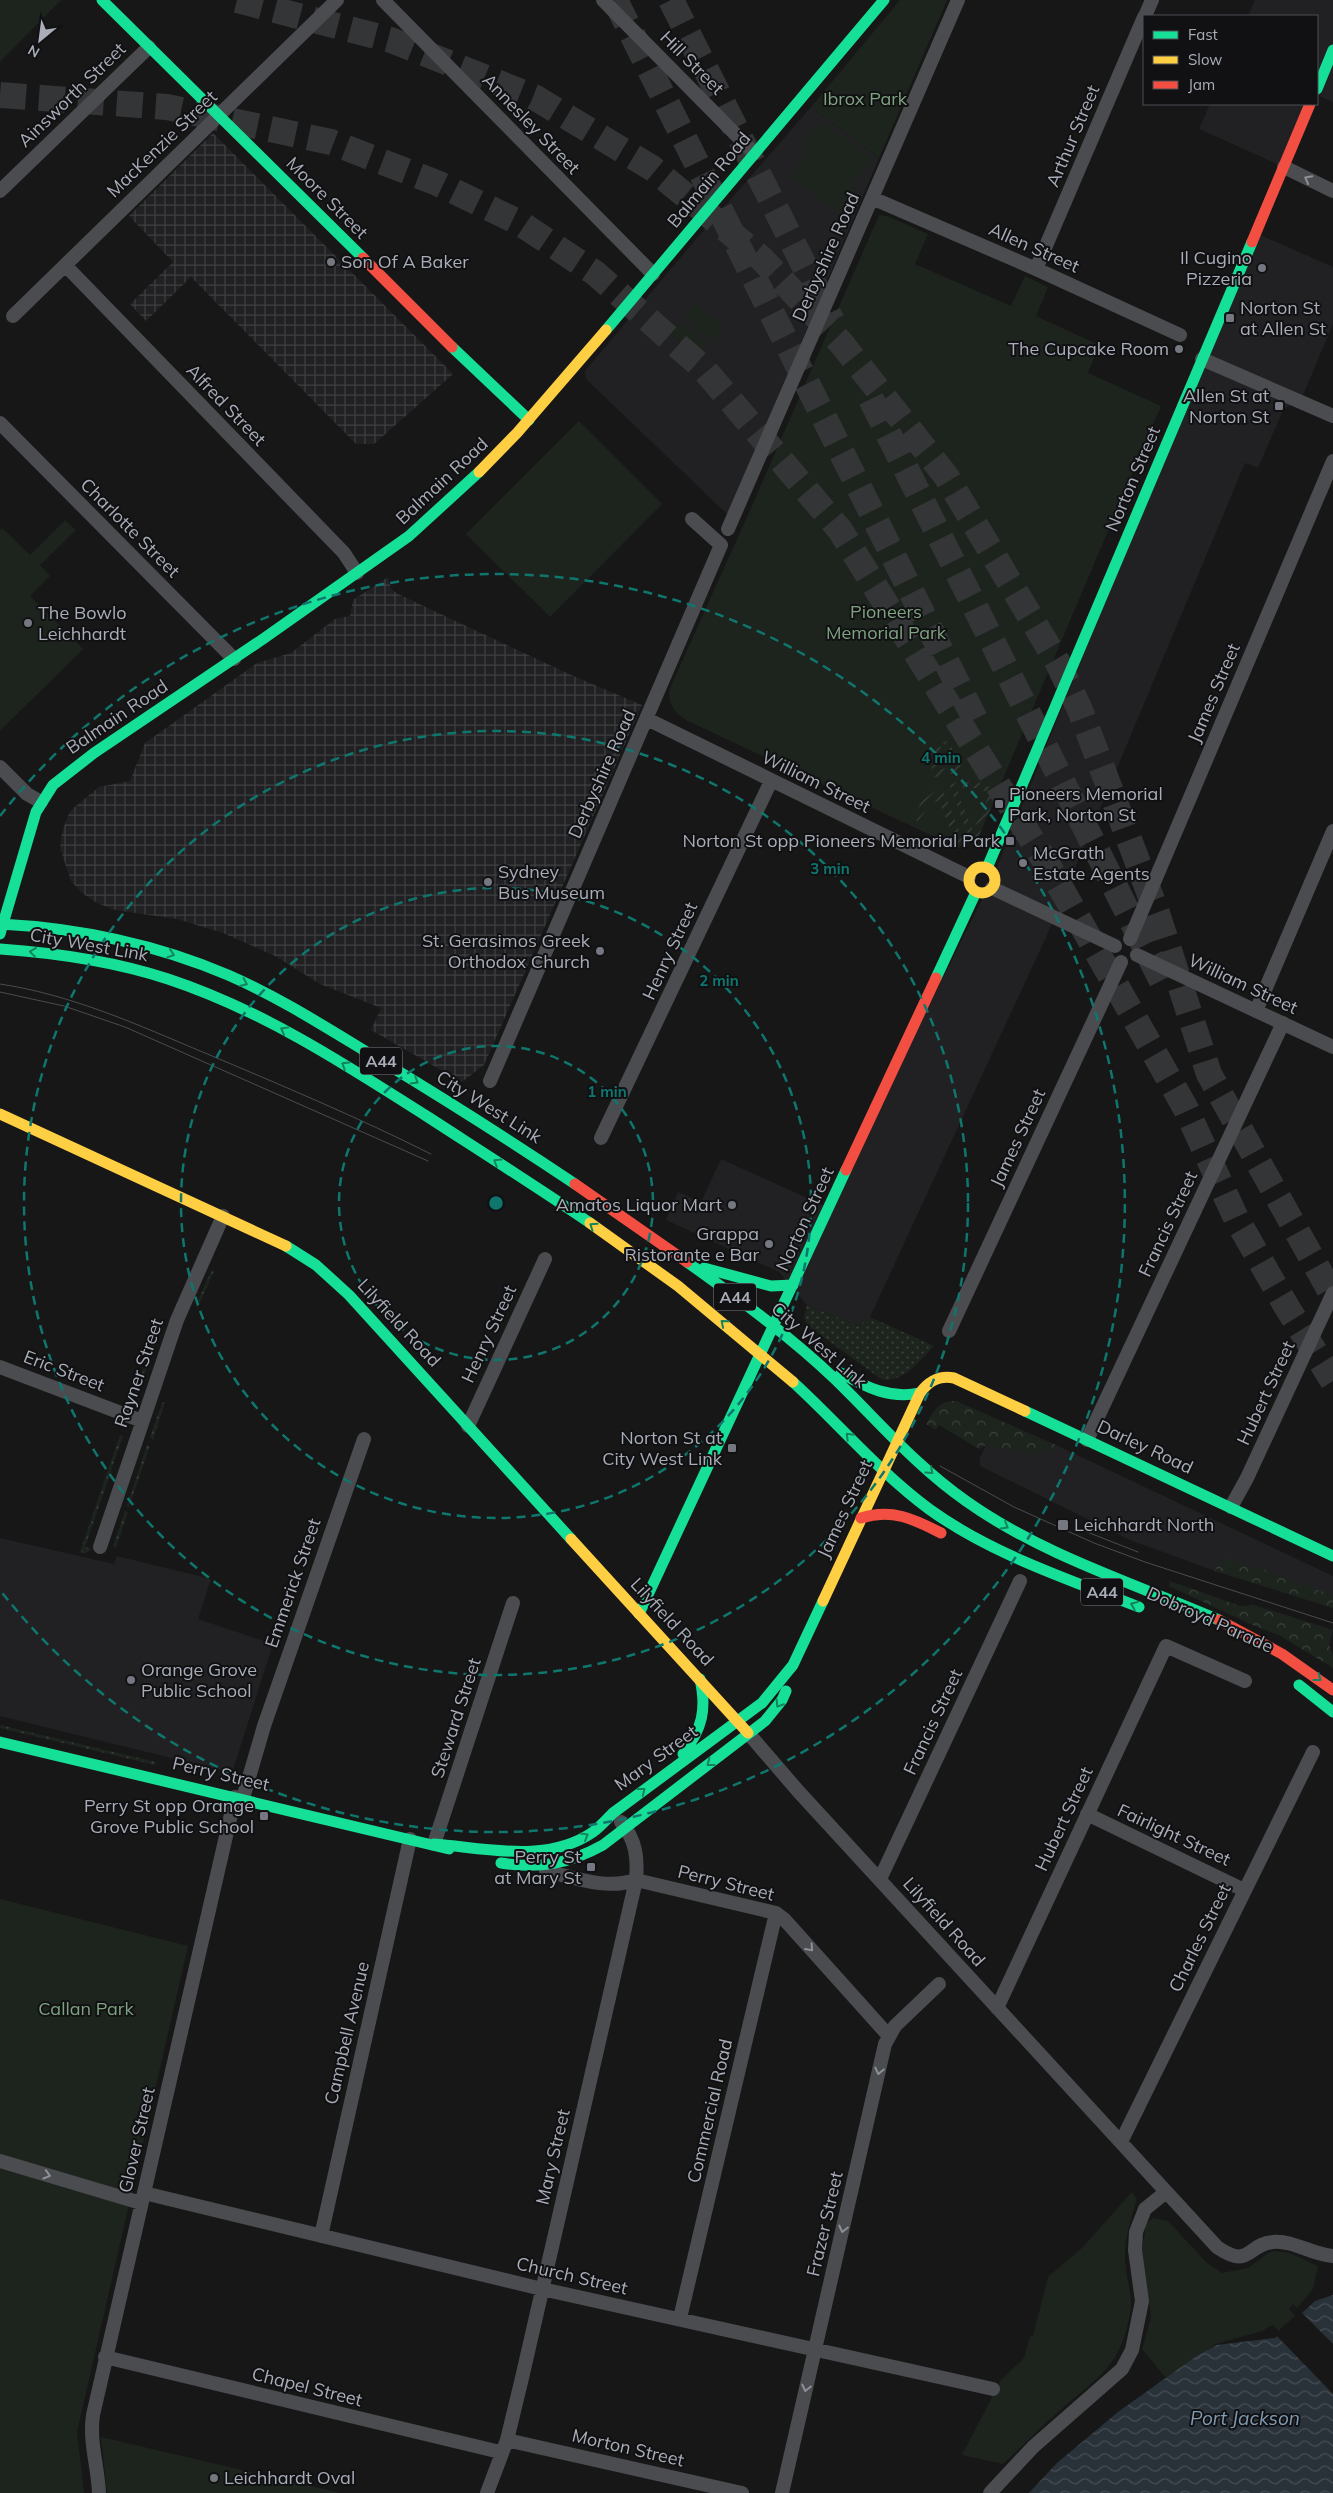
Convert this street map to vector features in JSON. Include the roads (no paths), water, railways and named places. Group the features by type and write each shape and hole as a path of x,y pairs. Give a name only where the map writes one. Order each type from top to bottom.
{"main road":[{"name":"Moore Street","path":"102,0 471,366 529,420"},
{"name":"Balmain Road","path":"1,927 41,802 60,778 357,573 426,522 484,467 529,420 884,0"},
{"path":"1318,87 1333,50"},
{"name":"Norton Street","path":"987,868 1310,105"},
{"path":"977,868 987,868 995,877 992,888 985,893 976,892 970,886 969,877 977,868"},
{"name":"Norton Street","path":"639,1614 976,892"},
{"name":"City West Link","path":"1,927 29,925 93,933 147,946 199,963 257,989 487,1124 694,1266 774,1328 821,1368 897,1441"},
{"name":"City West Link","path":"0,949 88,959 151,974 189,986 257,1016 327,1054 538,1188 700,1303 761,1354 819,1407 883,1471"},
{"name":"Lilyfield Road","path":"0,1114 275,1239 316,1265 349,1295 749,1734"},
{"path":"694,1266 771,1286 793,1285"},
{"path":"821,1368 837,1370 883,1394 902,1397 920,1393"},
{"name":"Darley Road","path":"940,1377 960,1380 1333,1556"},
{"name":"James Street","path":"749,1734 773,1714 782,1700 792,1664 920,1393 930,1382 940,1377"},
{"name":"Dobroyd Parade","path":"897,1441 964,1500 1007,1528 1044,1547 1232,1627 1303,1667 1333,1690"},
{"name":"Dobroyd Parade","path":"883,1471 922,1504 950,1523 1008,1554 1151,1611"},
{"path":"861,1518 879,1512 894,1512 917,1520 948,1536 979,1538"},
{"name":"James Street","path":"737,1722 762,1703 792,1664"},
{"path":"1292,1679 1333,1712"},
{"path":"671,1768 699,1732 703,1722 706,1707 700,1680"},
{"name":"Mary Street","path":"613,1813 671,1768 737,1722"},
{"name":"Mary Street","path":"626,1828 749,1734"},
{"name":"Perry Street","path":"0,1742 410,1838 483,1859 535,1868 579,1858 603,1845 626,1828"},
{"name":"Perry Street","path":"434,1844 465,1845 507,1852 544,1851 582,1838 606,1822 613,1813"}],"street":[{"name":"MacKenzie Street","path":"13,316 337,0"},
{"name":"Annesley Street","path":"383,0 653,274"},
{"name":"Derbyshire Road","path":"728,529 958,0"},
{"name":"Arthur Street","path":"1145,15 1152,0"},
{"name":"Hill Street","path":"608,2 754,153"},
{"name":"Arthur Street","path":"1036,269 1143,19"},
{"name":"Ainsworth Street","path":"0,191 149,47"},
{"path":"1284,168 1333,191"},
{"name":"Allen Street","path":"872,198 1036,269 1180,335"},
{"name":"Alfred Street","path":"65,265 344,553 357,573"},
{"path":"1202,359 1333,416"},
{"name":"Charlotte Street","path":"0,423 234,659"},
{"name":"James Street","path":"1130,940 1333,461"},
{"name":"Derbyshire Road","path":"490,1081 721,545 692,519"},
{"name":"William Street","path":"647,719 969,877"},
{"path":"0,767 27,794 41,802"},
{"name":"Henry Street","path":"601,1138 771,781"},
{"path":"1256,1011 1333,831"},
{"path":"992,888 1115,946"},
{"path":"1120,940 1130,940 1137,948 1136,955 1132,961 1121,962 1115,956 1115,946 1120,940"},
{"name":"William Street","path":"1136,955 1333,1047"},
{"name":"James Street","path":"949,1330 1121,962"},
{"name":"Francis Street","path":"1087,1440 1283,1024"},
{"name":"Rayner Street","path":"100,1547 177,1320 223,1216"},
{"name":"Henry Street","path":"468,1426 545,1259"},
{"name":"Hubert Street","path":"1231,1507 1247,1478 1333,1293"},
{"name":"Eric Street","path":"0,1367 142,1421"},
{"name":"Emmerick Street","path":"239,1797 364,1439"},
{"name":"Francis Street","path":"880,1879 1020,1581"},
{"name":"Steward Street","path":"434,1844 513,1603"},
{"name":"Hubert Street","path":"997,2008 1166,1646 1245,1681"},
{"name":"Lilyfield Road","path":"749,1734 997,2008 1217,2246 1227,2254 1241,2257 1273,2242 1333,2256"},
{"name":"Charles Street","path":"1121,2142 1313,1752"},
{"name":"Glover Street","path":"100,2493 92,2432 105,2357 239,1797"},
{"name":"Mary Street","path":"487,2493 503,2446 542,2289 636,1880 638,1861 635,1844 626,1828 613,1813"},
{"name":"Fairlight Street","path":"1087,1814 1244,1890"},
{"name":"Campbell Avenue","path":"321,2236 410,1838"},
{"name":"Perry Street","path":"535,1868 590,1882 620,1885 636,1880 776,1913 891,2030"},
{"name":"Commercial Road","path":"680,2318 776,1913"},
{"path":"891,2030 939,1984"},
{"name":"Frazer Street","path":"782,2493 891,2030"},
{"name":"Church Street","path":"0,2161 142,2198 321,2236 542,2289 680,2318 993,2389"},
{"path":"990,2493 1033,2447 1122,2369 1132,2350 1142,2301 1135,2250 1136,2232 1145,2209 1166,2192"},
{"name":"Chapel Street","path":"105,2357 503,2446"},
{"name":"Morton Street","path":"503,2446 742,2493"}],"water":[{"name":"Port Jackson","path":"1333,2295 1333,2493 1029,2493 1057,2463 1118,2412 1198,2355 1217,2345 1275,2338 1315,2301"}],"tunnel":[{"path":"237,0 391,40 534,97 652,168 761,258 842,344 946,476 1058,663 1080,710 1157,913 1209,1074 1333,1296"},
{"path":"615,0 975,719"},
{"path":"671,0 832,321"},
{"path":"0,95 167,107 331,142 437,183 520,223 595,273 703,368 840,530 1050,869 1186,1109 1236,1218 1285,1304 1333,1381"},
{"path":"871,399 1164,985"}],"tram line":[{"path":"0,984 53,995 105,1012 319,1102 431,1154"},
{"path":"0,992 64,1006 125,1027 428,1161"},
{"path":"940,1466 1014,1507 1094,1543 1145,1562 1333,1623"},
{"path":"1082,1530 1138,1552"}],"place":[{"name":"Son Of A Baker","path":"331,262"},
{"name":"Il Cugino Pizzeria","path":"1262,268"},
{"name":"Norton St at Allen St","path":"1230,318"},
{"name":"The Cupcake Room","path":"1179,349"},
{"name":"Allen St at Norton St","path":"1279,406"},
{"name":"The Bowlo Leichhardt","path":"28,623"},
{"name":"Pioneers Memorial Park, Norton St","path":"999,804"},
{"name":"Norton St opp Pioneers Memorial Park","path":"1010,841"},
{"name":"McGrath Estate Agents","path":"1023,863"},
{"name":"Sydney Bus Museum","path":"488,882"},
{"name":"St. Gerasimos Greek Orthodox Church","path":"600,951"},
{"name":"Amatos Liquor Mart","path":"732,1205"},
{"name":"Grappa Ristorante e Bar","path":"769,1244"},
{"name":"Norton St at City West Link","path":"732,1448"},
{"name":"Leichhardt North","path":"1063,1525"},
{"name":"Orange Grove Public School","path":"131,1680"},
{"name":"Perry St opp Orange Grove Public School","path":"264,1816"},
{"name":"Perry St at Mary St","path":"591,1867"},
{"name":"Leichhardt Oval","path":"214,2478"}],"park label":[{"name":"Ibrox Park","path":"865,99"},
{"name":"Pioneers Memorial Park","path":"886,622"},
{"name":"Callan Park","path":"86,2009"}]}
